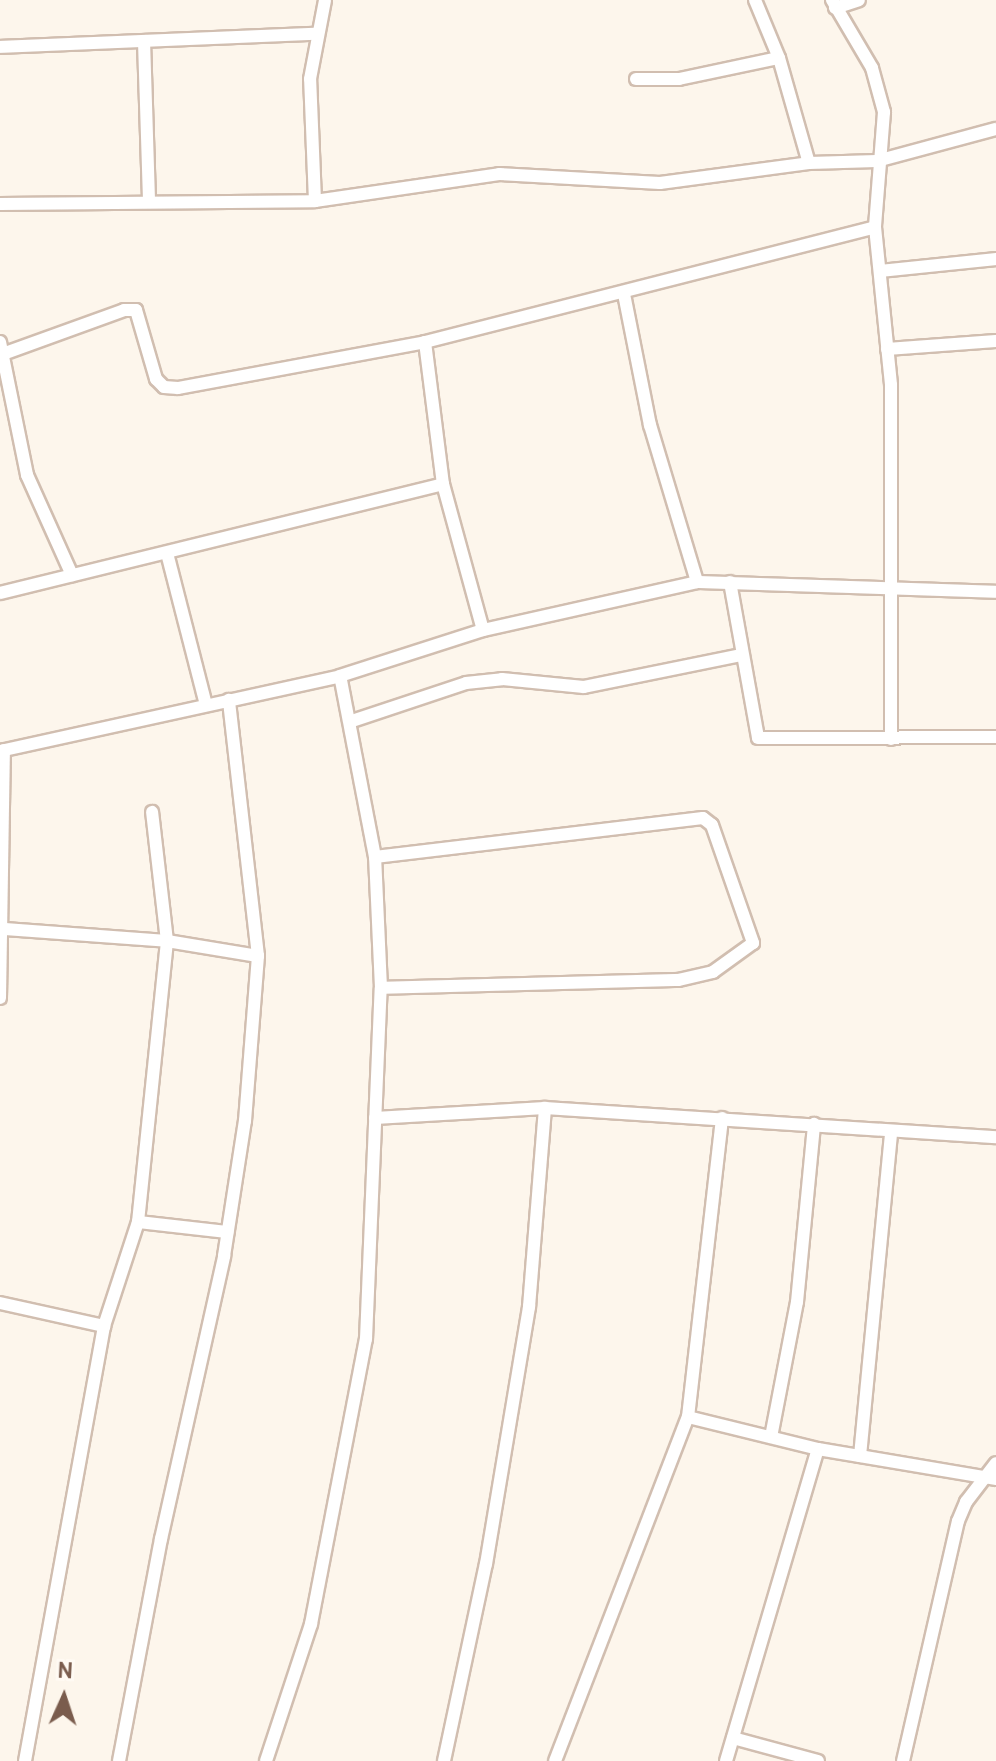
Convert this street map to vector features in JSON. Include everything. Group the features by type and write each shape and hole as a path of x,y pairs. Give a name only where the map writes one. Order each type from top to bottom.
{"street":[{"path":"315,201 310,79 315,34 325,0"},
{"path":"755,0 779,58 809,163"},
{"path":"859,0 833,4 880,87 884,112 877,161 875,227 887,349 895,588 891,739"},
{"path":"0,47 315,34"},
{"path":"144,41 149,199"},
{"path":"636,79 679,79 779,58"},
{"path":"0,204 149,199 315,201 499,174 660,183 809,163 877,161 996,129"},
{"path":"0,355 124,310 141,314 156,379 164,387 425,342 624,294 875,227"},
{"path":"880,271 996,259"},
{"path":"624,294 650,425 697,582"},
{"path":"887,349 996,341"},
{"path":"0,342 0,355 27,475 72,575"},
{"path":"425,342 443,484 483,630"},
{"path":"0,593 443,484"},
{"path":"167,553 206,705"},
{"path":"0,998 5,929 2,750 340,676 483,630 697,582 996,592"},
{"path":"730,582 758,738 996,737"},
{"path":"352,721 466,683 502,679 584,687 741,655"},
{"path":"266,1761 311,1624 366,1339 381,988 375,857 352,721 340,676"},
{"path":"119,1761 227,1232 245,1121 258,956 229,700"},
{"path":"25,1761 104,1326 138,1222 167,941 152,812"},
{"path":"375,857 703,818 712,825 753,943 713,972 678,980 381,988"},
{"path":"5,929 167,941 258,956"},
{"path":"375,1118 545,1108 996,1137"},
{"path":"444,1761 486,1564 529,1307 545,1108"},
{"path":"555,1761 688,1417 722,1118"},
{"path":"771,1437 797,1302 814,1124"},
{"path":"860,1456 891,1132"},
{"path":"138,1222 227,1232"},
{"path":"0,1303 104,1326"},
{"path":"688,1417 818,1449 990,1478"},
{"path":"726,1761 818,1449"},
{"path":"903,1761 958,1521 990,1478 996,1463"},
{"path":"733,1738 818,1761"}]}
